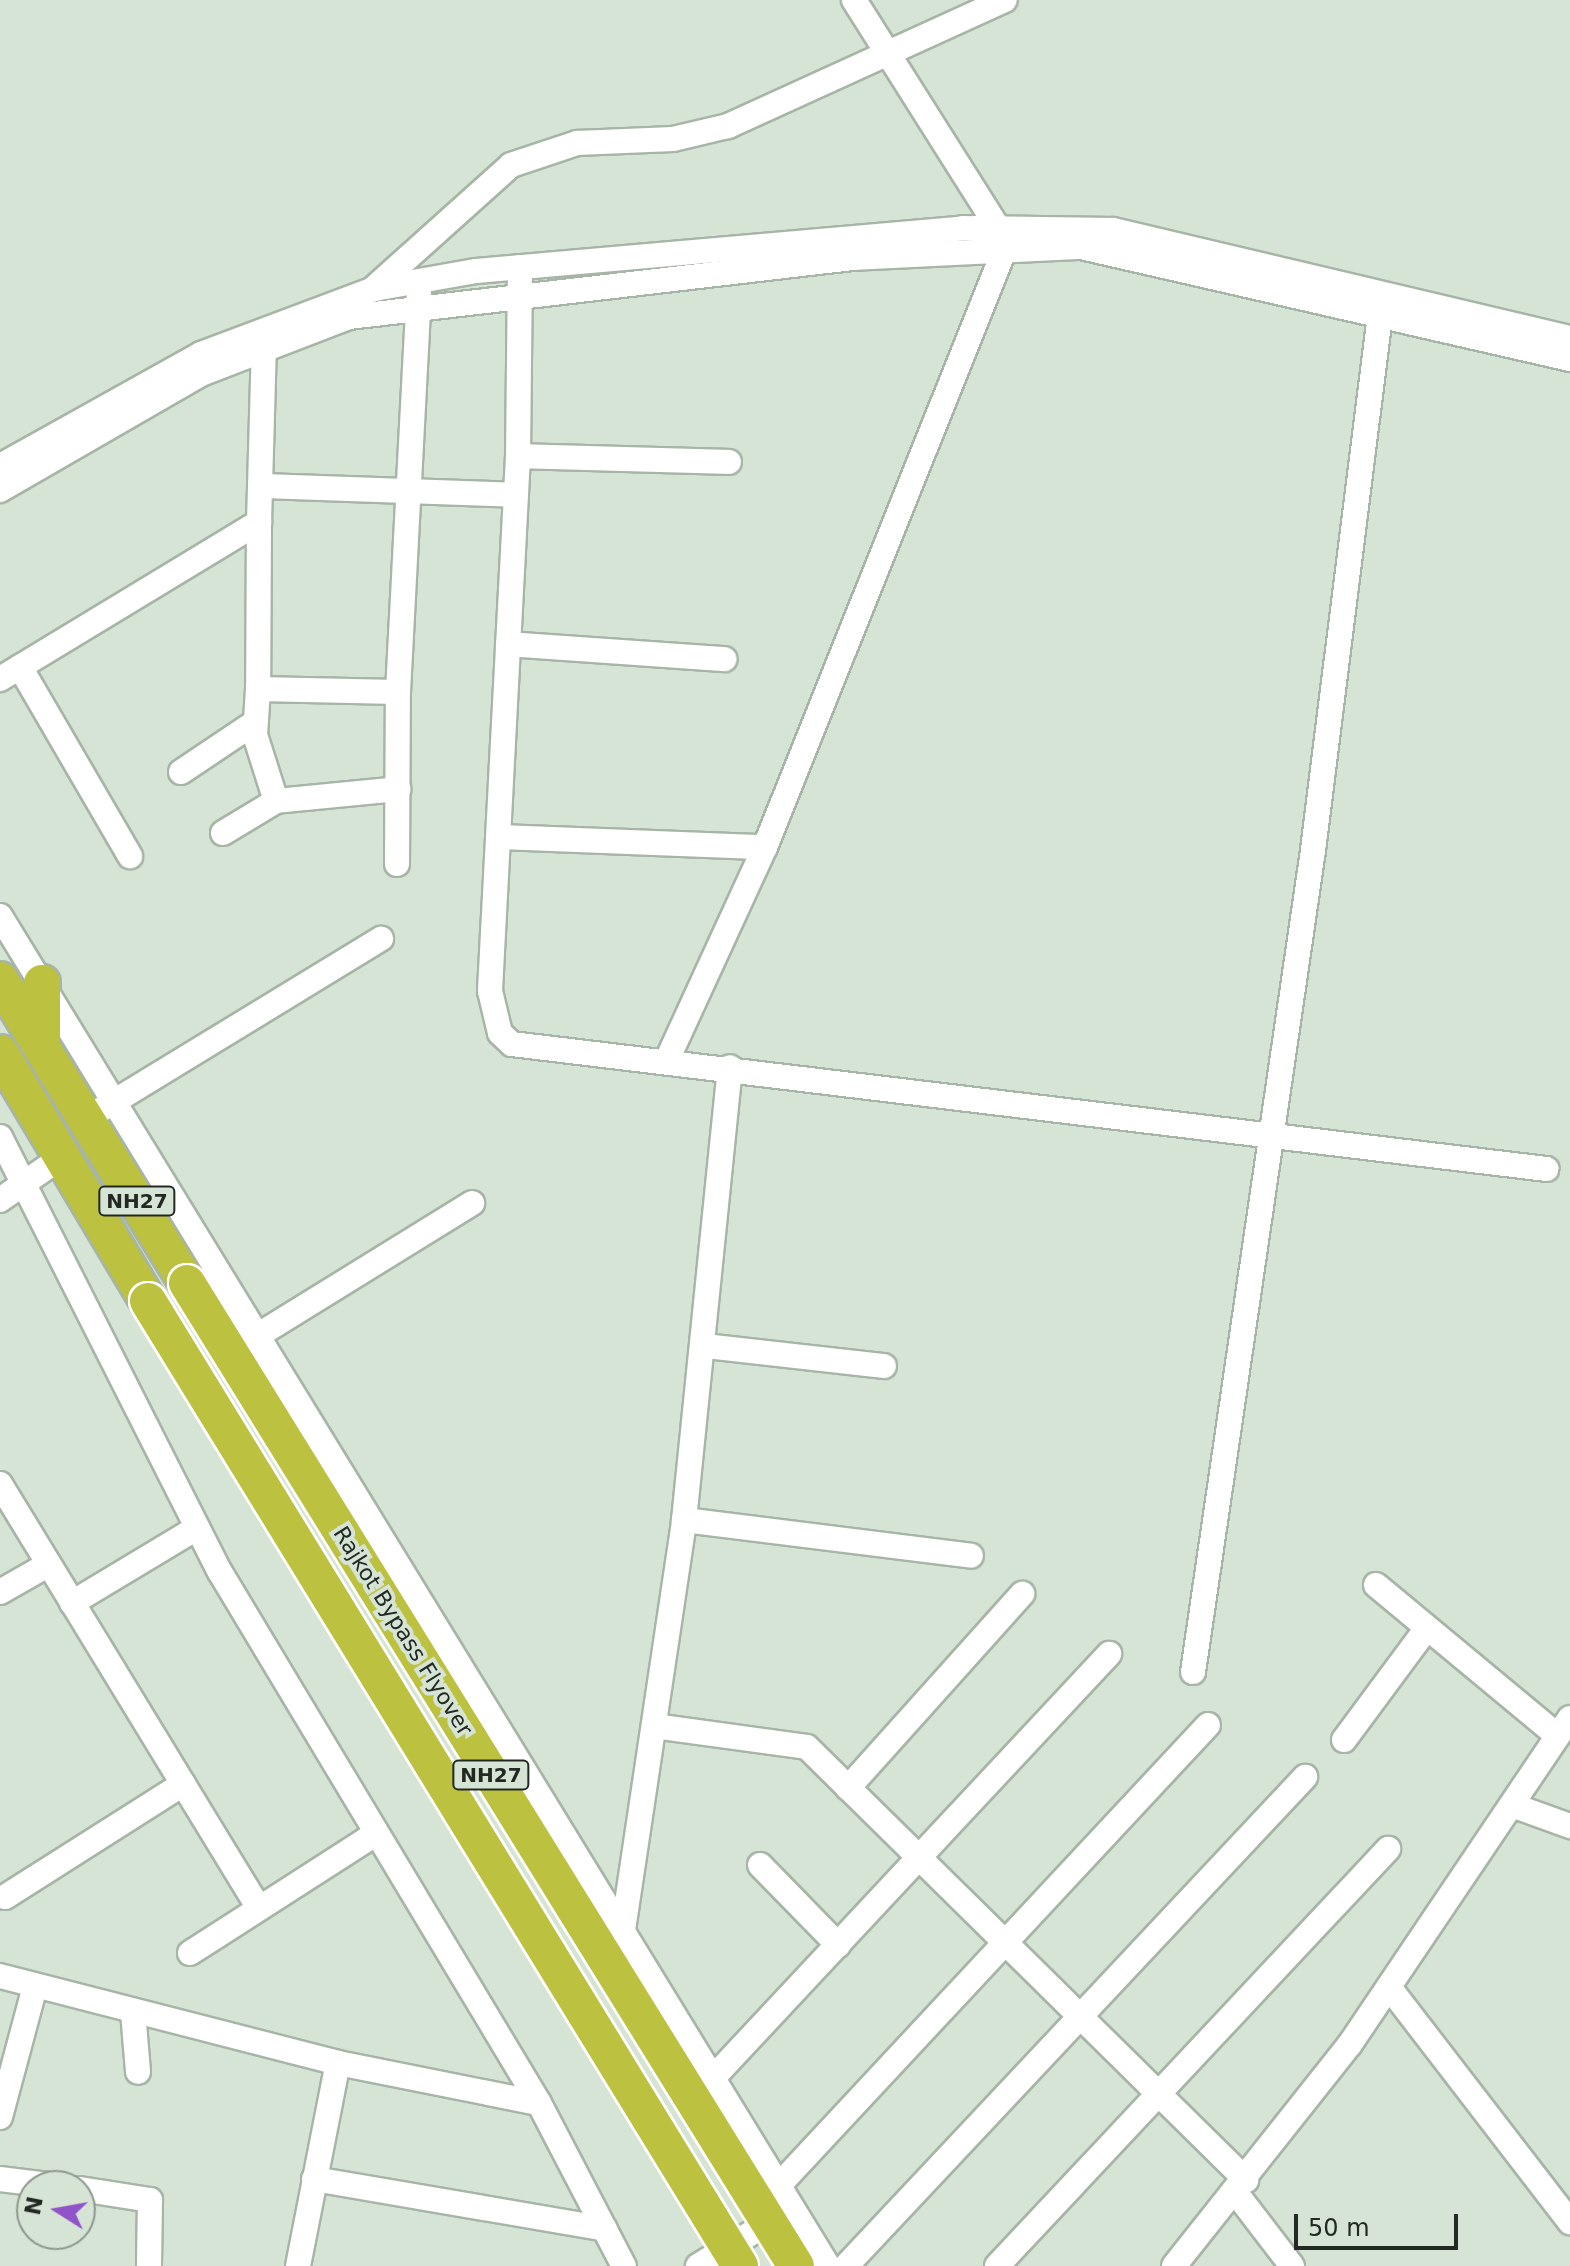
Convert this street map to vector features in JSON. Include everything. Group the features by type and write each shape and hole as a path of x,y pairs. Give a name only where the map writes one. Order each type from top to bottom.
{"highway":[{"name":"NH27","path":"0,980 42,1048 100,1109"},
{"path":"42,983 42,1048"},
{"name":"NH27","path":"0,1053 63,1156"},
{"name":"Rajkot Bypass Flyover","path":"100,1109 187,1283 796,2266"},
{"name":"Rajkot Bypass Flyover","path":"63,1156 148,1301 740,2266"}],"street":[{"path":"854,0 1002,236"},
{"path":"349,317 374,289 483,185 521,160 577,143 673,139 728,126 1005,0"},
{"path":"0,466 201,354 374,289 420,278 520,267 1113,230 1570,338"},
{"path":"667,1060 765,847 1002,236"},
{"path":"0,490 155,397 264,347 349,317 418,304 1002,236 1109,252 1570,359"},
{"path":"520,267 518,456 490,1004 500,1033 512,1044 730,1067 1270,1141 1546,1169"},
{"path":"397,864 398,692 420,278"},
{"path":"1193,1672 1270,1141 1380,315"},
{"path":"264,347 258,689 254,723 276,801"},
{"path":"518,456 729,462"},
{"path":"261,486 516,495"},
{"path":"130,856 10,673 259,522"},
{"path":"508,644 724,659"},
{"path":"258,689 398,692"},
{"path":"181,772 254,723"},
{"path":"223,833 276,801 398,789"},
{"path":"499,837 765,847"},
{"path":"0,916 42,983 100,1109 257,1336 712,2079 787,2193 828,2266"},
{"path":"100,1109 381,939"},
{"path":"623,1930 684,1520 705,1346 730,1067"},
{"path":"0,1137 27,1183 197,1528 374,1835 539,2103 624,2266"},
{"path":"0,1200 63,1156"},
{"path":"257,1336 472,1203"},
{"path":"705,1346 884,1366"},
{"path":"0,1484 258,1907"},
{"path":"684,1520 971,1556"},
{"path":"72,1603 197,1528"},
{"path":"0,1592 49,1564"},
{"path":"1174,2266 1241,2187 1389,1987 1564,1727 1427,1628 1376,1585"},
{"path":"848,1788 1022,1594"},
{"path":"1344,1740 1427,1628"},
{"path":"712,2079 922,1858 1109,1654"},
{"path":"698,2266 787,2193 1001,1939 1208,1725"},
{"path":"654,1726 797,1743 922,1858 1158,2094 1241,2187 1292,2266"},
{"path":"846,2266 1305,1777"},
{"path":"5,1897 183,1784"},
{"path":"1512,1805 1570,1826"},
{"path":"190,1953 374,1835"},
{"path":"997,2266 1388,1849"},
{"path":"760,1865 838,1945"},
{"path":"0,1976 338,2063 539,2103"},
{"path":"0,2117 35,1986"},
{"path":"1389,1987 1570,2222"},
{"path":"133,2012 138,2072"},
{"path":"298,2266 338,2063"},
{"path":"314,2179 605,2229"},
{"path":"96,2192 150,2200 149,2266"}]}
